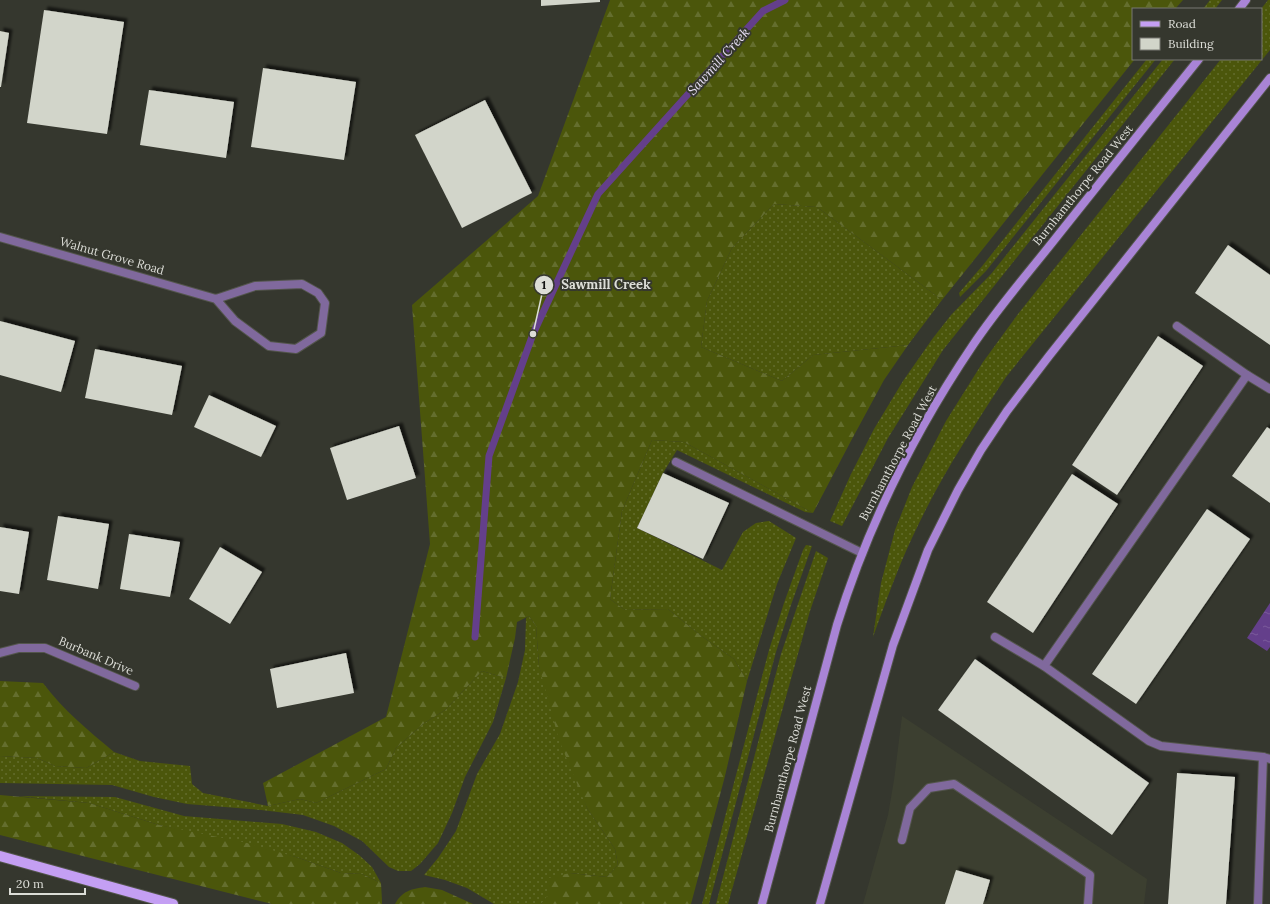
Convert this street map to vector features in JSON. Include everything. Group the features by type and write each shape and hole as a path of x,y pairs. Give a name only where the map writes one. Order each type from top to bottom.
{"main road":[{"path":"1240,8 1246,0"},
{"name":"Burnhamthorpe Road West","path":"762,904 837,625 862,553 882,506 929,414 974,343 996,313 1198,60"},
{"path":"820,904 893,645 928,550 958,490 981,450 1007,411 1054,349 1270,78"},
{"path":"0,856 173,904"}],"street":[{"name":"Walnut Grove Road","path":"0,236 216,298"},
{"path":"302,284 318,293 325,303 321,333 296,349 269,346 236,321 216,298 255,286 302,284"},
{"path":"1177,326 1247,375 1270,389"},
{"path":"1044,666 1247,375"},
{"path":"676,462 862,553"},
{"path":"995,637 1044,666 1149,741 1161,746 1267,758 1258,904"},
{"name":"Burbank Drive","path":"0,653 19,648 45,648 135,686"},
{"path":"902,840 910,808 928,788 954,784 1090,875 1088,904"}],"shaded area":[{"path":"902,716 1147,879 1144,904 863,904 888,815"}],"green space":[{"path":"610,0 1183,0 1176,8 1132,8 1132,60 1134,60 942,300 817,207 774,204 732,248 707,301 701,347 782,381 813,355 908,345 884,380 813,513 684,442 652,440 622,511 610,599 625,610 668,609 700,635 734,659 747,681 725,776 691,904 541,904 548,895 549,878 570,873 607,877 618,865 615,849 587,808 559,740 539,666 536,626 529,616 517,622 506,678 482,671 445,710 423,724 396,748 386,769 316,803 300,799 268,806 263,783 386,717 430,544 412,305 538,196"},
{"path":"1210,0 1222,0 1216,8 1204,8"},
{"path":"1268,0 1270,0 1270,50 1262,60 1262,8"},
{"path":"1146,60 1155,60 986,271 960,297 959,293"},
{"path":"1162,60 1174,60 943,350 888,438 842,526 830,521 851,474 874,429 903,381 951,315 991,274"},
{"path":"1220,60 1262,60 1006,377 956,456 922,517 901,562 873,637 881,583 895,530 912,487 946,421 983,362 1018,314"},
{"path":"774,204 817,207 942,300 908,345 813,355 782,381 701,347 707,301 732,248"},
{"path":"652,440 684,442 813,513 805,512 677,450 663,473 637,528 722,570 743,532 756,523 769,521 796,538 777,584 747,681 734,659 700,635 668,609 625,610 610,599 622,511"},
{"path":"806,545 812,546 776,652 709,904 702,904 769,650 784,603"},
{"path":"816,551 828,558 810,611 728,904 716,904 781,654"},
{"path":"529,616 536,626 539,666 587,808 615,849 618,865 607,877 570,873 541,904 494,904 467,888 445,880 424,875 438,858 456,831 477,774 500,734 518,682 525,650 526,618"},
{"path":"482,671 506,678 493,722 465,777 452,813 438,843 420,864 411,871 398,871 389,867 362,841 334,826 303,815 187,804 154,797 112,785 0,783 0,756 37,758 55,766 86,768 114,752 140,761 190,766 192,784 203,793 268,806 300,799 316,803 386,769 396,748 423,724 445,710"},
{"path":"0,681 43,683 68,711 114,752 86,768 55,766 37,758 0,756"},
{"path":"0,795 89,803 159,825 247,843 296,857 341,873 362,874 381,883 382,904 272,904 0,835"},
{"path":"17,796 115,797 184,816 282,824 316,832 342,843 359,855 372,867 381,883 362,874 341,873 296,857 159,825 89,803"},
{"path":"425,887 442,890 473,904 395,904 407,891"}],"water":[{"path":"1270,603 1270,647 1267,651 1247,638"}],"building":[{"path":"541,0 600,0 600,2 541,6"},
{"path":"44,10 124,22 107,134 27,123"},
{"path":"0,31 9,33 1,87 0,87"},
{"path":"263,68 356,82 344,160 251,147"},
{"path":"149,90 234,102 226,158 140,145"},
{"path":"485,100 532,193 462,228 415,135"},
{"path":"1228,245 1270,275 1270,345 1195,293"},
{"path":"0,321 75,341 61,392 0,375"},
{"path":"1158,336 1203,366 1117,495 1072,465"},
{"path":"95,349 182,366 172,415 85,398"},
{"path":"209,395 276,426 261,457 194,427"},
{"path":"399,426 416,478 347,500 330,448"},
{"path":"1267,427 1270,429 1270,503 1232,476"},
{"path":"663,473 729,503 703,559 637,528"},
{"path":"1072,474 1118,504 1033,633 987,602"},
{"path":"1207,509 1250,539 1136,704 1092,674"},
{"path":"58,516 109,524 98,589 47,580"},
{"path":"0,527 29,532 19,594 0,591"},
{"path":"129,534 180,542 170,597 120,589"},
{"path":"220,547 262,572 230,624 189,599"},
{"path":"346,653 354,693 277,708 270,669"},
{"path":"975,659 1149,783 1112,835 938,710"},
{"path":"1177,773 1235,777 1226,904 1168,904"},
{"path":"956,870 990,880 983,904 945,904"}],"waterway":[{"name":"Sawmill Creek","path":"475,637 489,456 533,334 598,194 763,11 785,0"}],"place":[{"name":"Sawmill Creek","path":"533,334"}]}
